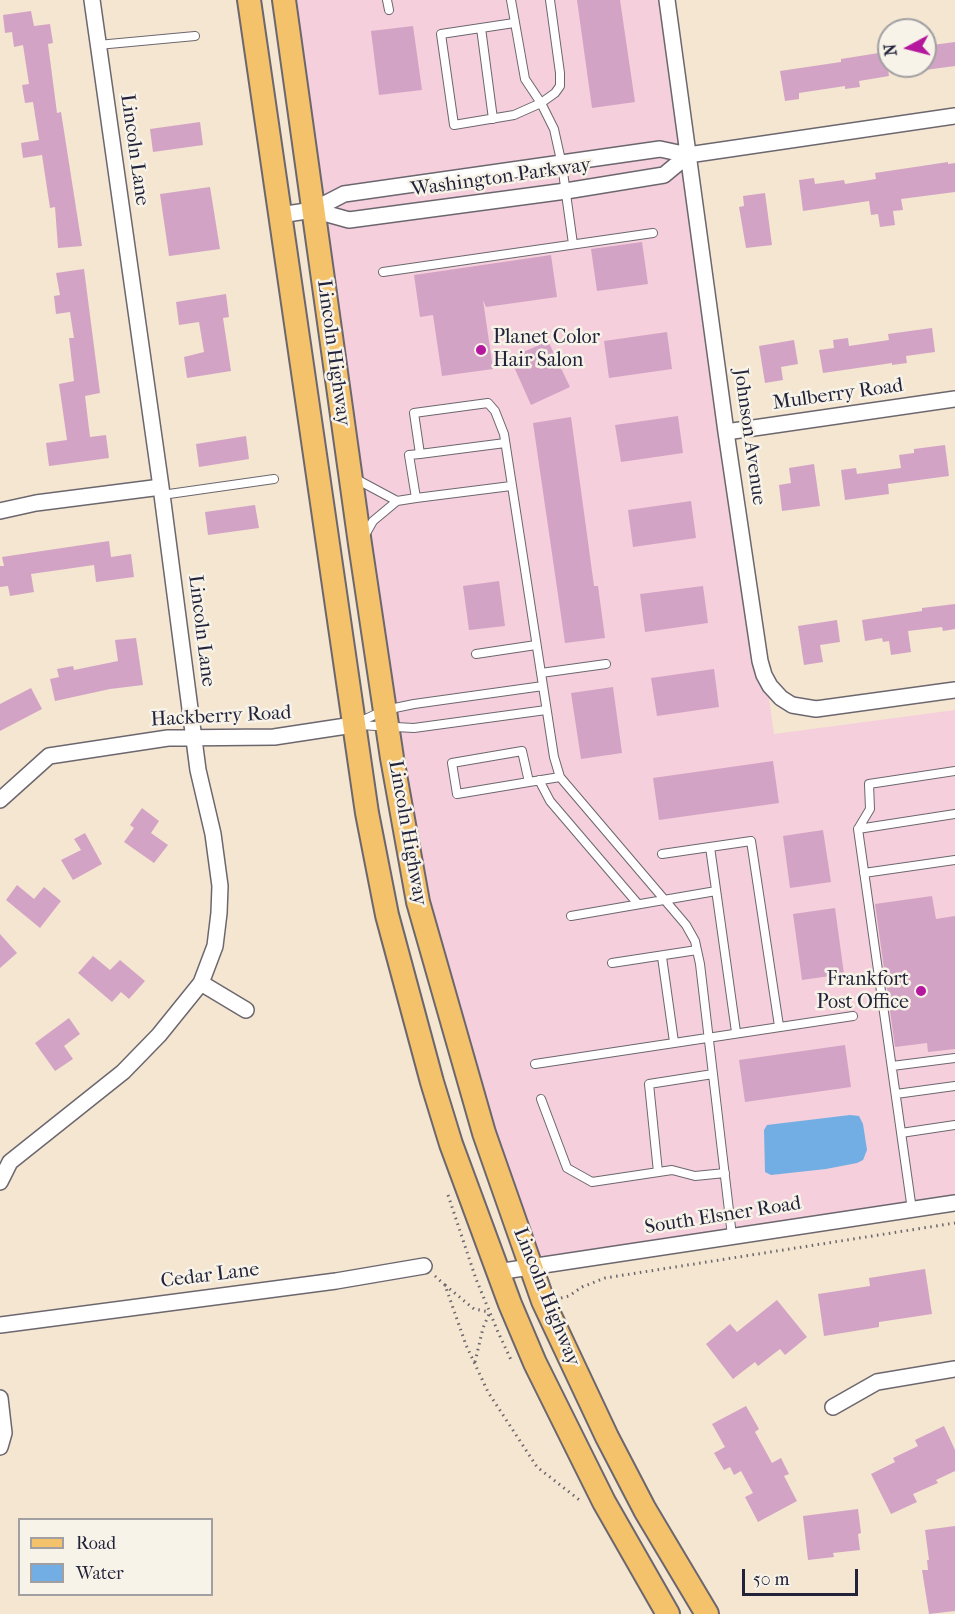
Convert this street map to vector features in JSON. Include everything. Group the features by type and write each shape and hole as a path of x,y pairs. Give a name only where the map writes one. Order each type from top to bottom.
{"main road":[{"name":"Lincoln Highway","path":"249,0 366,813 387,915 450,1144 497,1272 535,1363 570,1436 604,1502 668,1614"},
{"name":"Lincoln Highway","path":"284,0 360,544 418,902 484,1133 543,1301 645,1510 708,1614"}],"street":[{"name":"Lincoln Lane","path":"0,1182 10,1162 123,1072 159,1035 201,983 215,946 220,886 213,834 198,770 162,491 92,0"},
{"name":"Johnson Avenue","path":"668,0 726,432 764,675 774,691 792,705 816,710 955,690"},
{"name":"Washington Parkway","path":"280,214 314,210 344,194 660,150 688,155 955,116"},
{"name":"Washington Parkway","path":"314,210 348,220 566,191 664,175 688,155"},
{"name":"Mulberry Road","path":"726,432 955,399"},
{"path":"0,511 36,503 162,491"},
{"name":"Hackberry Road","path":"0,801 48,756 168,738 274,737 353,725"},
{"path":"201,983 246,1010"},
{"name":"South Elsner Road","path":"497,1272 955,1203"},
{"name":"Cedar Lane","path":"0,1325 336,1281 424,1266"},
{"path":"832,1407 877,1382 955,1370"},
{"path":"0,1398 4,1433 0,1447"}],"lane":[{"path":"387,0 389,10"},
{"path":"512,0 525,79 554,129 562,165 573,244"},
{"path":"514,23 441,34 454,125 514,115 541,103 555,93 560,86 560,73 550,0"},
{"path":"481,28 494,119"},
{"path":"98,45 195,36"},
{"path":"383,272 653,233"},
{"path":"420,454 414,413 488,403 495,411 505,443 546,710 560,777 686,925 695,941 709,1036 732,1236"},
{"path":"416,498 409,455 505,443"},
{"path":"350,474 367,486 397,501"},
{"path":"162,491 274,479"},
{"path":"360,544 373,521 397,501 512,486"},
{"path":"476,654 536,645"},
{"path":"541,674 606,664"},
{"path":"353,725 387,719 414,704 543,686"},
{"path":"353,725 387,719 414,728 546,710"},
{"path":"529,782 522,751 452,763 457,794 560,777"},
{"path":"912,1210 858,829 870,809 869,784 955,771"},
{"path":"539,780 550,801 638,904"},
{"path":"858,829 955,814"},
{"path":"662,854 751,841 779,1026"},
{"path":"710,847 736,1032"},
{"path":"864,873 955,860"},
{"path":"570,916 716,891"},
{"path":"612,963 697,950"},
{"path":"662,957 674,1042"},
{"path":"535,1064 853,1016"},
{"path":"892,1066 955,1058"},
{"path":"658,1172 649,1084 713,1074"},
{"path":"896,1094 955,1086"},
{"path":"541,1099 567,1168 592,1182 672,1170 694,1176 725,1173"},
{"path":"901,1133 955,1125"}],"path":[{"path":"569,1296 582,1287 605,1278 955,1223"},
{"path":"424,1266 474,1309 490,1312 480,1336 475,1364"},
{"path":"445,1285 456,1319 488,1392 537,1467 582,1502"}],"shaded area":[{"path":"291,0 663,0 711,284 774,734 955,710 955,1197 535,1260 478,1092 425,904 362,520"}],"water":[{"path":"850,1115 859,1116 863,1124 867,1150 863,1160 826,1169 771,1175 765,1172 764,1130 767,1125"}],"building":[{"path":"577,0 620,0 635,102 592,108"},
{"path":"31,11 34,26 50,24 53,43 48,44 57,113 61,112 82,246 58,248 55,207 50,208 42,155 23,158 21,143 39,140 33,102 25,103 22,85 29,84 23,45 14,47 12,32 5,33 3,15"},
{"path":"413,26 422,90 379,95 371,31"},
{"path":"955,42 955,66 937,68 937,44"},
{"path":"877,53 877,78 859,81 860,87 845,89 845,86 799,93 799,99 785,101 780,71 841,62 841,59"},
{"path":"200,122 203,145 153,152 150,129"},
{"path":"948,162 948,164 955,163 955,192 901,199 903,210 893,211 895,225 880,227 878,214 871,215 869,201 803,211 799,180 814,178 815,184 844,180 845,184 876,179 875,173"},
{"path":"210,187 220,249 169,256 160,194"},
{"path":"765,193 772,245 746,248 739,207 744,206 743,196"},
{"path":"642,242 648,284 597,291 591,249"},
{"path":"551,255 557,297 486,307 483,300 493,369 442,376 433,315 420,317 414,275"},
{"path":"84,269 100,393 85,396 90,437 106,435 109,458 49,466 46,443 67,440 59,384 74,381 69,338 74,338 70,312 56,314 54,296 60,295 56,273"},
{"path":"226,294 229,317 223,318 231,371 187,378 184,357 204,352 199,322 179,325 176,302"},
{"path":"932,328 935,352 906,356 907,363 823,373 819,350 834,348 833,340 848,338 849,346 889,340 888,334"},
{"path":"667,332 672,369 609,378 604,341"},
{"path":"794,340 798,364 781,367 783,380 765,383 759,346"},
{"path":"548,341 570,387 531,405 510,358"},
{"path":"678,416 683,453 621,462 615,425"},
{"path":"571,417 594,586 598,586 605,638 565,643 533,423"},
{"path":"246,436 249,459 199,467 196,444"},
{"path":"945,445 949,476 888,484 889,494 845,500 841,470 856,468 857,474 901,468 899,455 914,453 914,449"},
{"path":"814,464 820,506 782,511 779,485 791,483 789,468"},
{"path":"691,501 696,538 633,547 628,510"},
{"path":"255,505 259,528 208,535 205,512"},
{"path":"109,541 111,557 131,554 134,577 96,582 94,565 31,574 34,592 10,596 8,586 0,587 0,566 4,566 2,557"},
{"path":"499,581 505,626 469,630 463,586"},
{"path":"703,586 708,623 645,632 640,594"},
{"path":"955,604 955,629 943,631 942,627 908,631 911,652 891,655 889,641 883,642 882,638 865,641 862,620"},
{"path":"837,620 840,642 820,645 823,662 804,665 798,626"},
{"path":"136,638 143,685 110,689 55,701 50,679 59,677 57,669 73,666 74,670 118,661 115,640"},
{"path":"714,669 719,707 657,716 651,678"},
{"path":"613,687 622,753 581,759 571,693"},
{"path":"31,688 42,709 0,731 0,704"},
{"path":"773,761 779,803 659,820 653,778"},
{"path":"142,808 159,821 151,833 168,845 154,863 124,842 134,828 130,825"},
{"path":"823,830 831,882 790,888 783,836"},
{"path":"85,833 102,864 73,880 61,860 81,850 74,839"},
{"path":"17,885 34,899 44,887 61,901 40,928 6,900"},
{"name":"Frankfort Post Office","path":"932,896 936,919 955,916 955,1049 928,1052 927,1043 895,1047 875,904"},
{"path":"835,908 844,974 802,980 793,914"},
{"path":"0,934 17,953 0,968"},
{"path":"93,956 110,970 120,960 145,981 129,999 121,992 112,1002 78,973"},
{"path":"69,1018 80,1034 64,1046 73,1059 55,1071 35,1043"},
{"path":"845,1045 851,1087 745,1102 739,1060"},
{"path":"925,1269 932,1314 879,1322 879,1327 824,1336 818,1294 870,1286 869,1278"},
{"path":"777,1300 807,1337 785,1355 780,1349 758,1366 755,1362 733,1379 706,1344 730,1324 737,1332"},
{"path":"746,1406 759,1429 755,1432 772,1463 781,1458 789,1474 784,1476 797,1501 758,1522 745,1497 753,1493 741,1471 734,1475 730,1467 724,1470 714,1453 725,1447 712,1424"},
{"path":"944,1426 955,1450 955,1471 936,1480 938,1483 913,1494 917,1502 891,1514 871,1474 895,1462 893,1458 918,1446 915,1440"},
{"path":"858,1509 861,1533 858,1534 860,1550 833,1553 834,1557 808,1560 803,1516"},
{"path":"955,1526 955,1611 929,1614 922,1570 928,1570 927,1560 929,1560 925,1530"}],"place":[{"name":"Planet Color Hair Salon","path":"481,350"},
{"name":"Frankfort Post Office","path":"921,991"}]}
